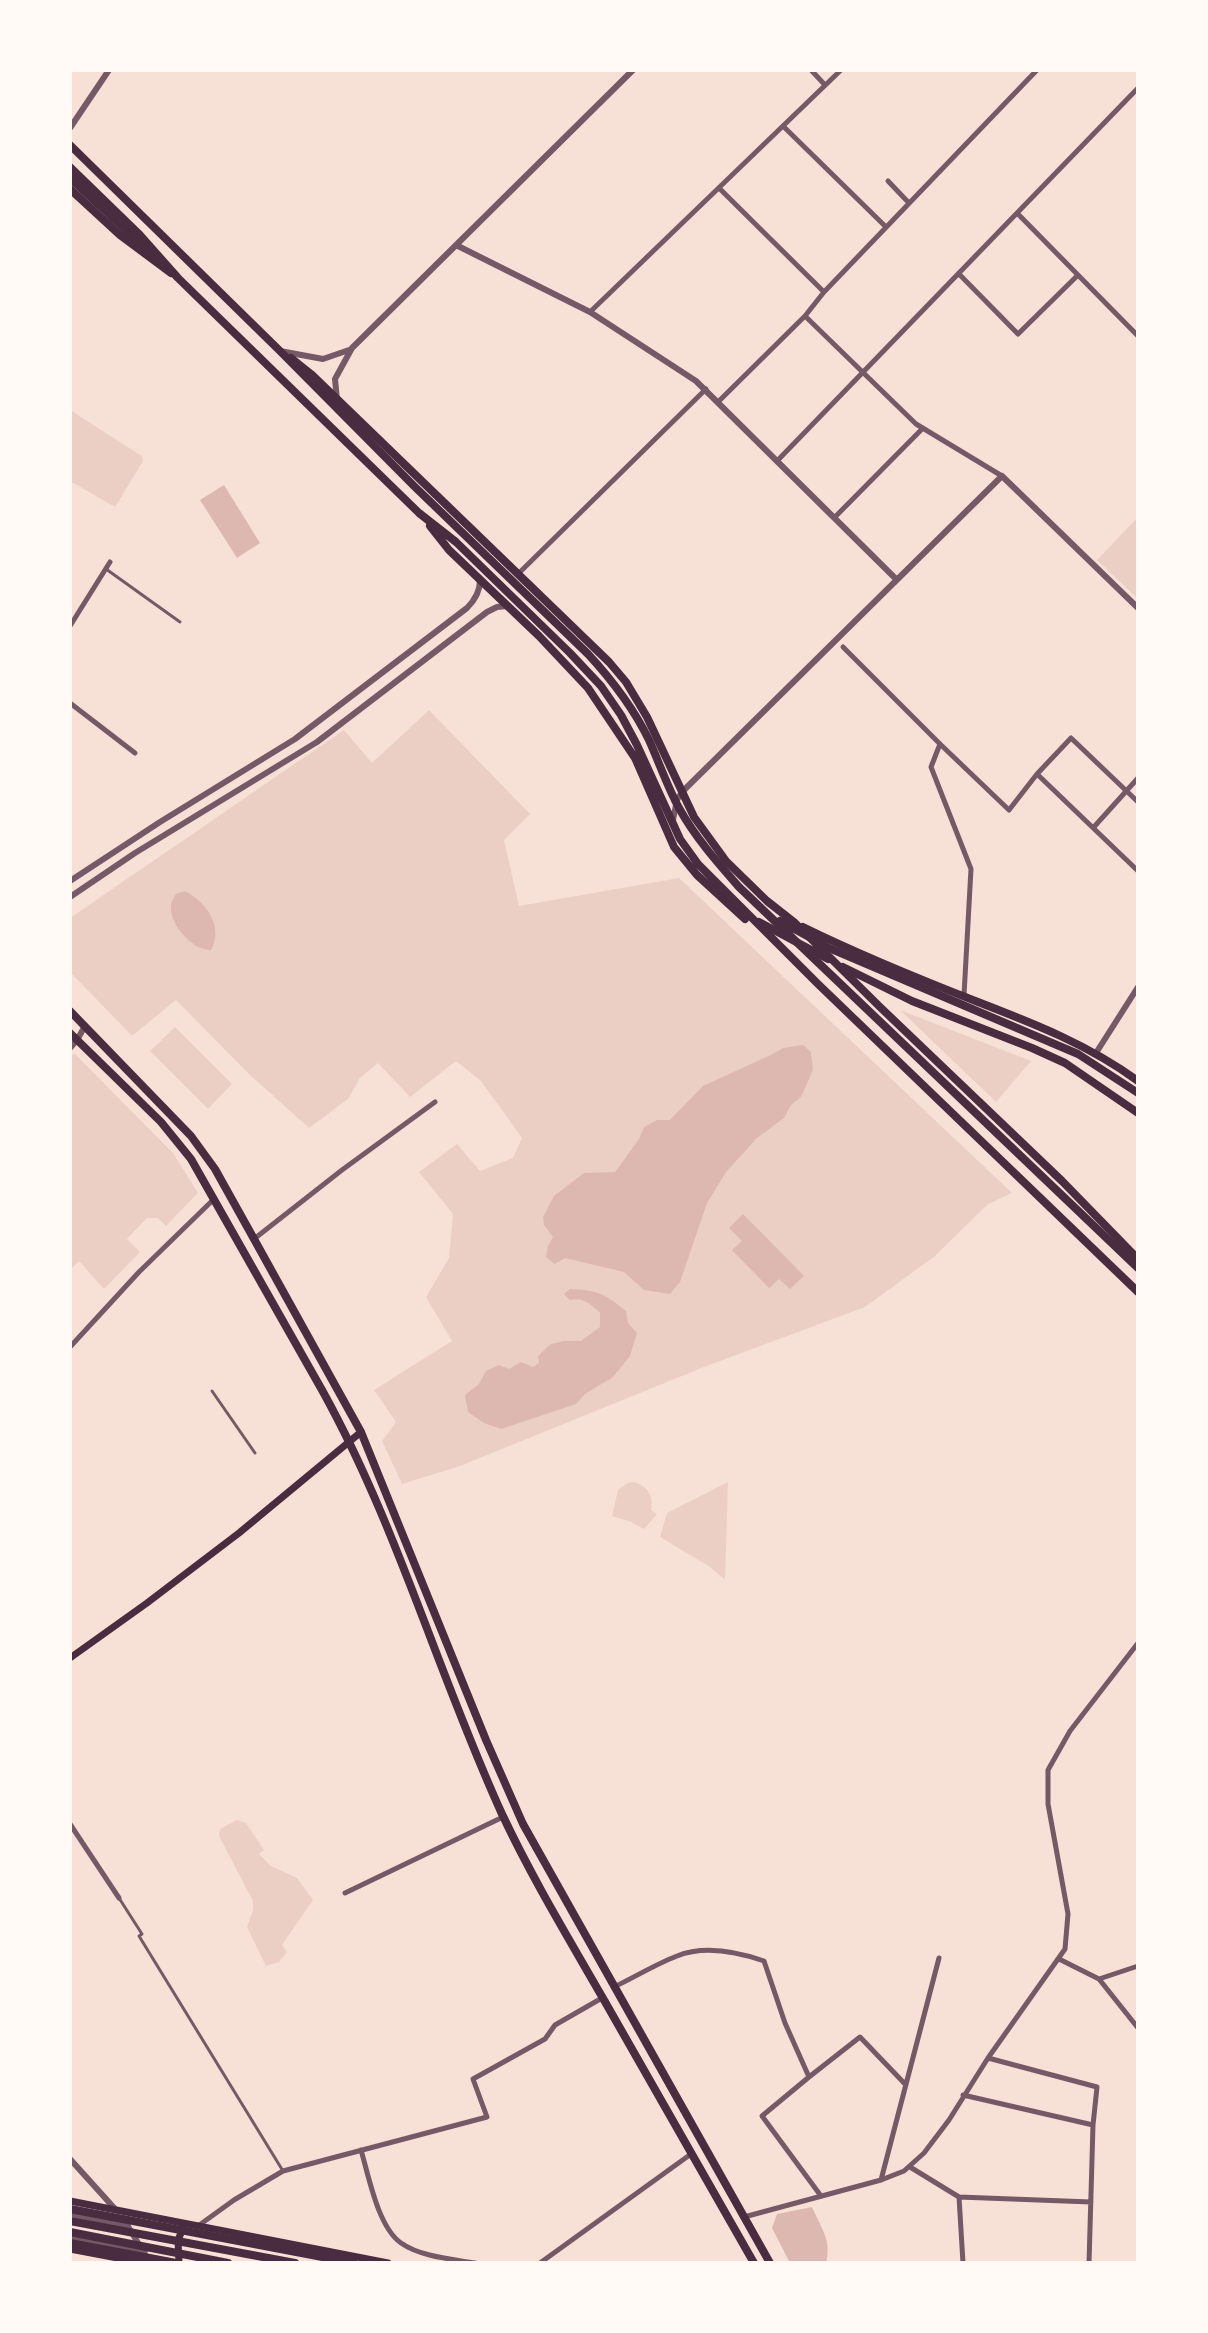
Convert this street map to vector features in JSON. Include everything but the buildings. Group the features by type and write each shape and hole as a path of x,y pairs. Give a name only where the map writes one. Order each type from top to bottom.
{"main road":[{"path":"70,145 611,679 631,707 649,741 678,808 739,887 1138,1268"},
{"path":"70,167 138,233 178,278"},
{"path":"70,178 178,278 419,513 456,542 562,645 601,686 621,715 674,828 691,855 818,984 1138,1292"},
{"path":"70,189 120,235 178,278"},
{"path":"280,351 301,365 584,635 626,682 654,731 700,827 726,861 795,923 1062,1181 1138,1259"},
{"path":"419,513 449,550 578,676 609,716 635,758 665,830 684,860 711,889 818,984"},
{"path":"748,915 834,962 922,1004 1065,1063 1138,1113"},
{"path":"769,915 829,948 1078,1054 1138,1093"},
{"path":"795,923 845,947 1043,1028 1096,1053 1138,1081"},
{"path":"922,1004 917,995 922,984 929,982"},
{"path":"70,1011 191,1136 215,1169 361,1432 523,1824 770,2263"},
{"path":"72,1035 177,1140 191,1159 350,1441 504,1817 754,2263"},
{"path":"70,1658 239,1533 361,1432"},
{"path":"70,2201 388,2263"},
{"path":"70,2212 354,2263"},
{"path":"70,2221 295,2263"},
{"path":"70,2246 177,2263 178,2240 185,2225"},
{"path":"70,2234 228,2263"},
{"path":"70,2246 147,2263"}],"street":[{"path":"70,128 109,70"},
{"path":"280,351 323,359 343,354 352,348 633,70"},
{"path":"811,70 825,85"},
{"path":"590,312 841,70"},
{"path":"719,401 805,316 824,292 1037,70"},
{"path":"778,460 1138,88"},
{"path":"783,126 886,227"},
{"path":"888,181 909,203"},
{"path":"719,188 824,292"},
{"path":"1017,213 1138,336"},
{"path":"456,245 590,312 706,389 896,579"},
{"path":"959,274 1018,334 1078,275"},
{"path":"805,316 916,424 1002,476 1138,608"},
{"path":"337,400 335,379 352,348"},
{"path":"519,573 706,389"},
{"path":"835,517 923,428"},
{"path":"674,828 673,816 682,792 1002,476"},
{"path":"70,626 110,562"},
{"path":"70,881 300,736 469,606 480,589 480,580"},
{"path":"469,606 479,610 480,618"},
{"path":"70,897 142,848 317,742 480,618 497,607 508,606"},
{"path":"843,647 1009,810 1071,738 1138,802"},
{"path":"70,703 135,753"},
{"path":"300,736 317,742"},
{"path":"940,744 931,767 971,869 964,996"},
{"path":"1037,774 1138,871"},
{"path":"1093,828 1138,778"},
{"path":"1096,1053 1138,987"},
{"path":"70,1048 72,1035 85,1026"},
{"path":"254,1239 435,1102"},
{"path":"70,1347 139,1272 215,1198"},
{"path":"744,2217 881,2180 910,2167 941,2131 988,2058 1059,1959 1067,1939 1068,1914 1048,1804 1048,1770 1070,1731 1138,1643"},
{"path":"489,1783 502,1777"},
{"path":"345,1893 504,1817"},
{"path":"70,1824 119,1898"},
{"path":"614,1987 679,1955 700,1951 740,1953 764,1961 785,2023 809,2077"},
{"path":"881,2180 939,1958"},
{"path":"1059,1959 1099,1979 1138,2028"},
{"path":"1099,1979 1138,1966"},
{"path":"198,2227 234,2200 283,2171 487,2117 473,2079 545,2039 555,2025 603,1997"},
{"path":"821,2196 762,2116 860,2037 906,2084"},
{"path":"988,2058 1097,2087 1089,2263"},
{"path":"963,2095 1093,2125"},
{"path":"361,2150 385,2223 399,2241 430,2254 475,2263"},
{"path":"540,2263 691,2154"},
{"path":"70,2159 129,2226 144,2251 147,2263"},
{"path":"910,2167 959,2197 1091,2202"},
{"path":"959,2197 963,2263"},
{"path":"70,2212 129,2226 159,2220"},
{"path":"70,2234 144,2251 167,2263"}],"lane":[{"path":"106,569 180,622"},
{"path":"212,1391 255,1453"},
{"path":"119,1898 142,1934 139,1936 283,2171"}],"shaded area":[{"path":"70,410 142,456 143,461 115,507 70,481"},
{"path":"224,485 260,543 237,558 200,500"},
{"path":"1138,517 1138,599 1097,560"},
{"path":"429,710 530,814 504,840 519,906 679,878 1012,1193 988,1204 935,1256 865,1307 704,1367 460,1466 402,1484 382,1441 396,1422 374,1390 452,1341 426,1297 449,1258 453,1214 419,1172 457,1144 480,1171 513,1158 522,1138 481,1081 456,1061 410,1097 378,1063 360,1078 348,1099 309,1128 249,1074 176,1000 132,1036 70,972 70,918 344,730 372,763"},
{"path":"185,891 200,902 211,916 216,933 211,950 190,941 174,921 172,901 176,894"},
{"path":"900,1010 1031,1061 996,1102"},
{"path":"175,1027 232,1084 208,1109 150,1051"},
{"path":"803,1045 811,1052 813,1070 801,1097 791,1105 784,1118 757,1138 726,1172 707,1203 680,1282 670,1294 644,1290 624,1272 565,1258 555,1264 546,1257 553,1237 544,1225 543,1217 554,1196 584,1173 615,1172 644,1127 657,1120 670,1120 703,1086 783,1048"},
{"path":"74,1053 173,1153 198,1193 166,1226 158,1218 147,1218 127,1239 140,1252 104,1289 79,1261 70,1270 70,1058"},
{"path":"743,1214 804,1276 790,1289 779,1279 769,1288 732,1250 742,1241 729,1228"},
{"path":"570,1289 588,1290 612,1301 626,1311 628,1323 637,1333 630,1356 613,1377 585,1394 576,1404 501,1429 484,1423 468,1412 465,1395 479,1384 486,1371 499,1365 509,1369 521,1362 533,1367 539,1363 538,1356 551,1344 581,1341 600,1327 600,1313 583,1301 570,1300 564,1294"},
{"path":"634,1482 649,1492 651,1510 657,1514 644,1529 612,1516 618,1490"},
{"path":"728,1482 725,1580 710,1567 660,1537 667,1513"},
{"path":"237,1820 246,1823 264,1850 259,1854 271,1866 297,1878 313,1900 282,1945 287,1952 279,1962 266,1966 247,1927 253,1901 219,1836 220,1829"},
{"path":"812,2207 827,2241 826,2263 790,2263 772,2228 777,2214"}]}
